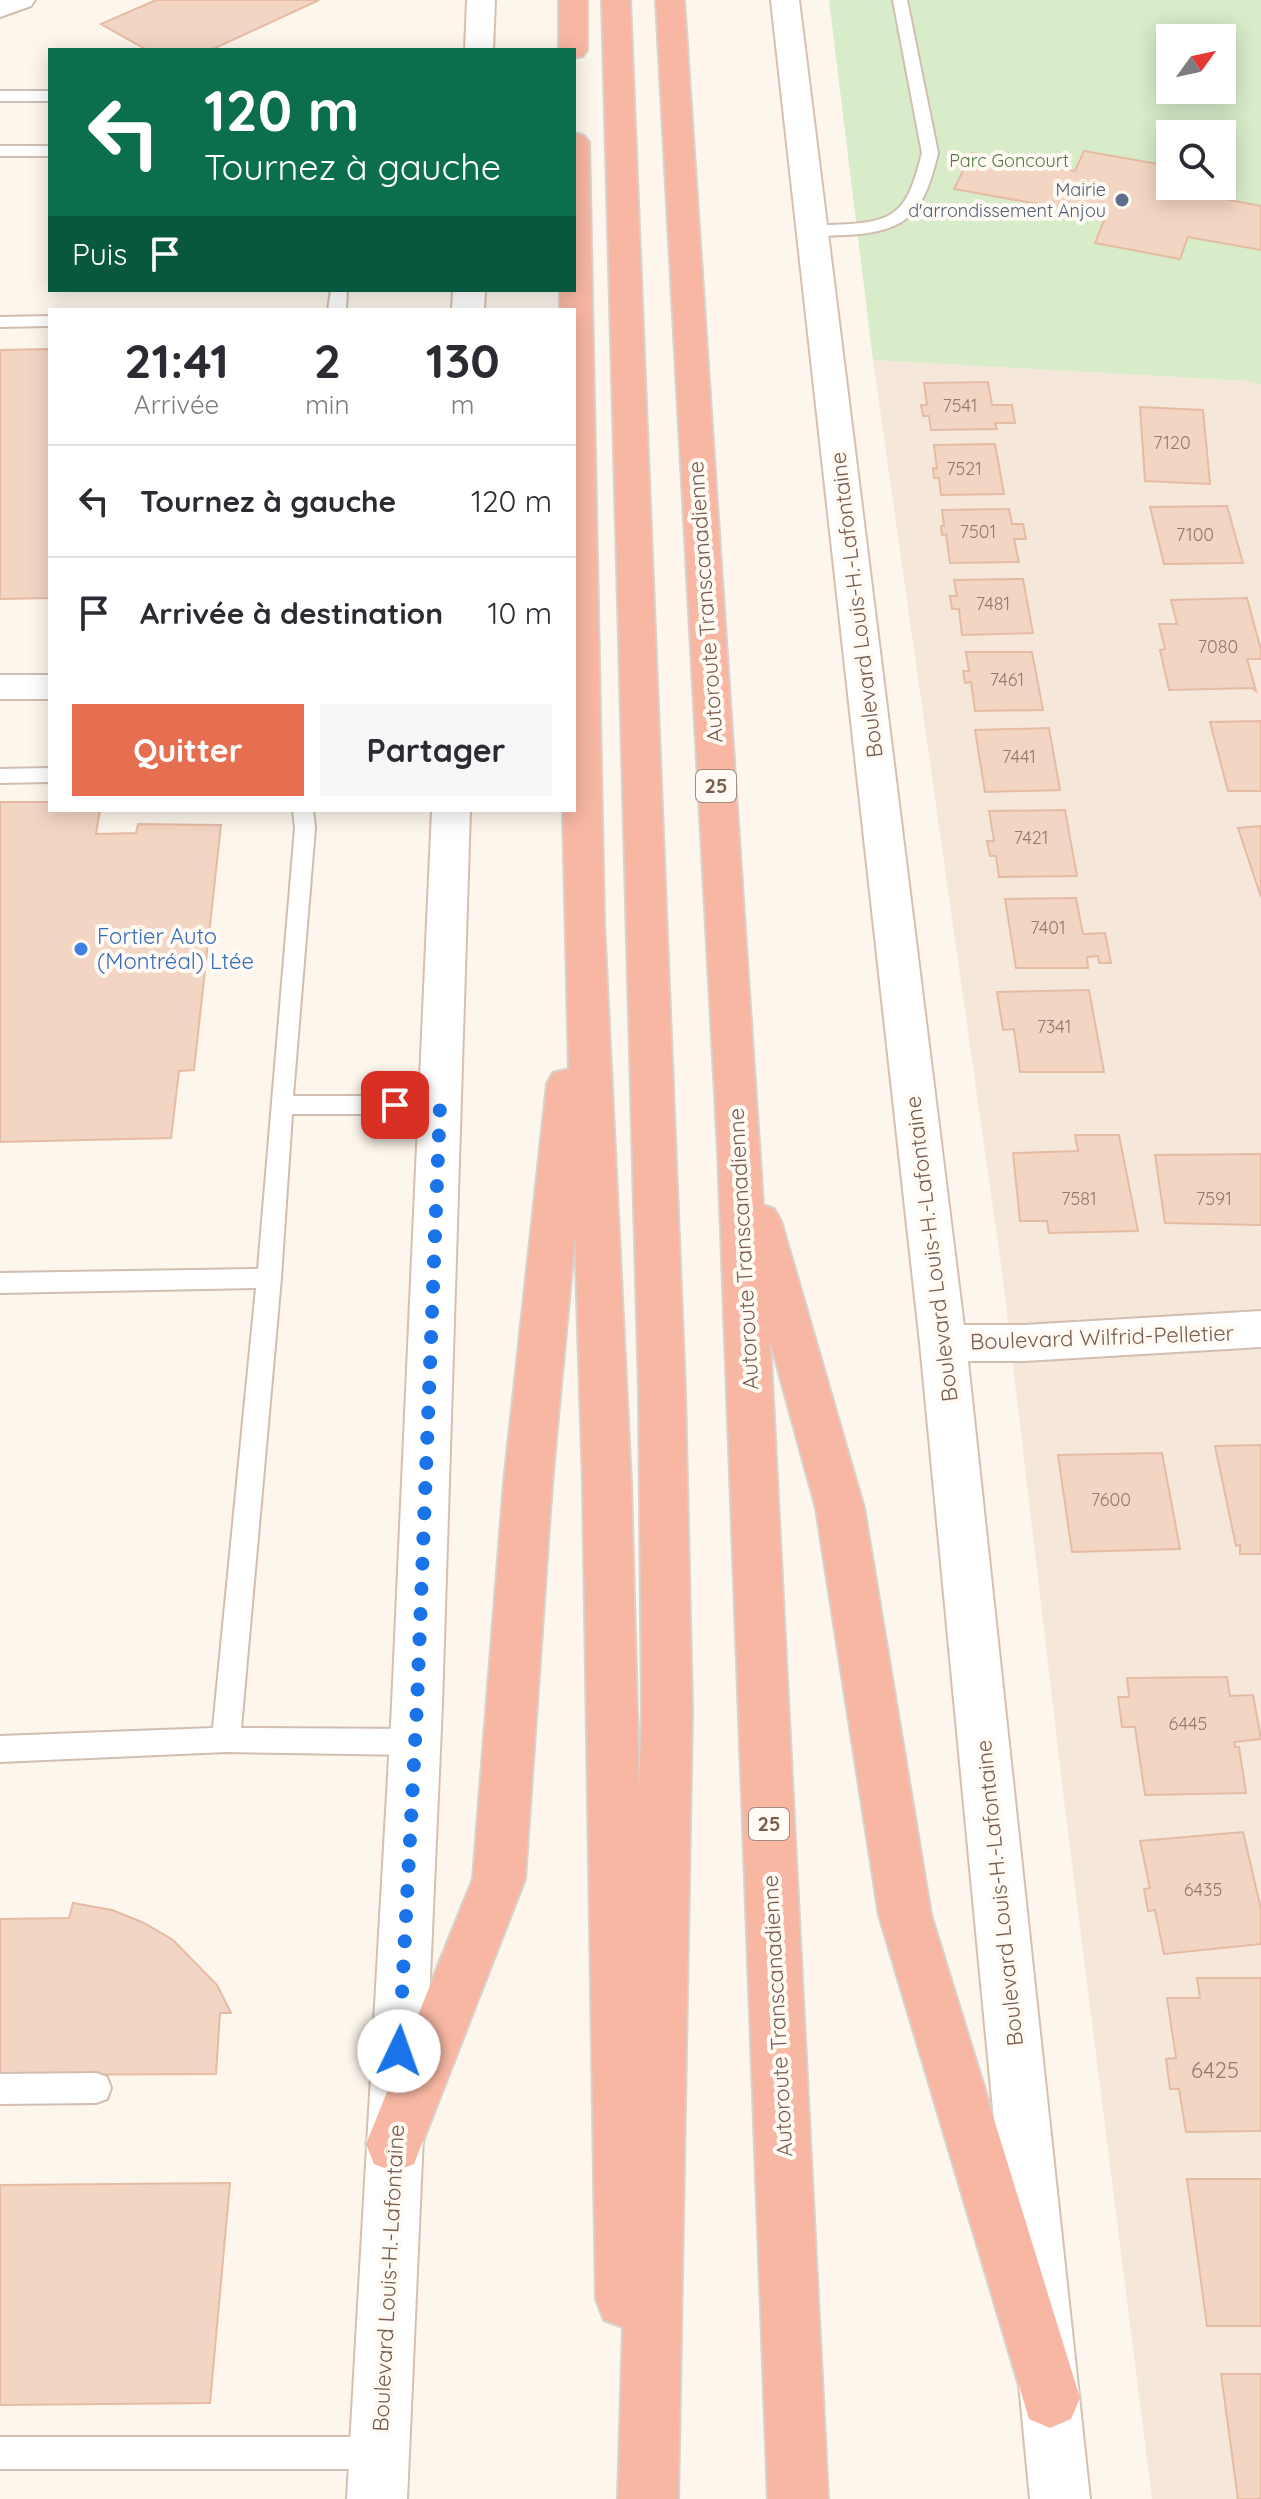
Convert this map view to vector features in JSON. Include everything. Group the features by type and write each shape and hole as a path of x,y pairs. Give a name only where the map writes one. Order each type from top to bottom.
{"highway":[{"path":"573,0 573,48"},
{"path":"616,0 662,1391 667,1711 648,2499"},
{"name":"Autoroute Transcanadienne","path":"670,0 739,1149 798,2499"},
{"path":"576,292 584,923 607,1484 630,2499"},
{"path":"394,2144 499,1879 528,1483 584,923"},
{"path":"739,1149 840,1508 905,1915 1050,2398"}],"main road":[{"path":"0,9 21,0"},
{"path":"479,48 481,0"},
{"name":"Boulevard Louis-H.-Lafontaine","path":"785,0 943,1343 1060,2499"},
{"path":"0,687 48,687"},
{"name":"Boulevard Louis-H.-Lafontaine","path":"378,2476 415,1742 451,812"},
{"name":"Boulevard Wilfrid-Pelletier","path":"943,1343 1024,1343 1261,1329"}],"lane":[{"path":"814,231 861,229 894,222 915,201 924,178 930,153 900,0"},
{"path":"0,96 48,96"},
{"path":"0,151 48,151"},
{"path":"0,322 48,321"},
{"path":"0,776 48,775"},
{"path":"226,1740 269,1278 305,828 303,812"},
{"path":"281,1105 440,1105"},
{"path":"0,1283 269,1278"},
{"path":"0,1749 226,1740 415,1742"},
{"path":"0,2089 96,2088"},
{"path":"0,2453 378,2476"}],"shaded area":[{"path":"873,360 1247,381 1261,385 1261,2499 1152,2499 1065,1808 1002,1272"}],"green space":[{"name":"Parc Goncourt","path":"829,0 1261,0 1261,385 1247,381 873,360"}],"building":[{"path":"156,0 319,0 215,48 143,48 101,24"},
{"name":"Mairie d'arrondissement Anjou","path":"1084,151 1156,164 1156,200 1230,200 1261,206 1261,250 1188,237 1180,259 1095,243 1106,216 954,189 972,153 1075,171"},
{"path":"48,349 48,598 0,599 0,350"},
{"path":"988,382 992,405 1012,405 1015,423 995,423 997,429 931,430 929,416 923,416 921,405 927,405 924,383"},
{"path":"1140,407 1203,410 1210,484 1145,481"},
{"path":"995,444 1004,494 941,495 939,478 934,478 933,468 937,469 934,445"},
{"path":"1227,506 1243,563 1164,564 1150,507"},
{"path":"1009,509 1012,524 1023,524 1026,539 1014,539 1019,562 950,563 946,534 942,535 942,510"},
{"path":"1023,579 1033,633 962,635 959,609 952,609 950,596 957,596 954,580"},
{"path":"1247,598 1261,650 1261,659 1247,659 1256,691 1252,688 1169,690 1160,650 1165,649 1159,624 1177,624 1171,600"},
{"path":"966,652 1032,652 1043,710 975,711 971,682 965,683 963,671 969,671"},
{"path":"1261,721 1261,791 1228,791 1210,722"},
{"path":"1049,728 1060,790 985,792 975,730"},
{"path":"0,802 48,802 48,812 100,812 96,834 136,833 138,824 221,825 194,1070 179,1071 171,1138 0,1142"},
{"path":"1065,810 1077,876 999,877 996,856 990,856 987,841 994,841 989,811"},
{"path":"1261,826 1261,897 1238,828"},
{"path":"1076,898 1083,934 1105,933 1111,963 1099,963 1098,956 1087,957 1088,968 1016,968 1005,899"},
{"path":"1089,990 1104,1072 1020,1072 1014,1029 1003,1030 997,992"},
{"path":"1075,1135 1119,1135 1138,1231 1049,1233 1047,1221 1020,1221 1013,1153 1078,1151"},
{"path":"1261,1154 1261,1225 1165,1223 1155,1155"},
{"path":"1261,1445 1261,1554 1240,1554 1215,1446"},
{"path":"1162,1453 1180,1549 1072,1552 1058,1455"},
{"path":"1227,1677 1230,1696 1253,1695 1261,1739 1234,1742 1235,1747 1239,1747 1246,1793 1145,1795 1135,1727 1122,1727 1118,1697 1129,1697 1127,1678"},
{"path":"1243,1832 1261,1909 1261,1944 1164,1954 1155,1910 1148,1911 1144,1889 1150,1888 1140,1841"},
{"path":"73,1903 112,1910 144,1923 173,1940 217,1985 231,2013 220,2013 216,2074 0,2075 0,1919 69,1918"},
{"path":"1197,1978 1261,1978 1261,2131 1186,2132 1179,2089 1170,2089 1166,2059 1176,2058 1167,1998 1200,1998"},
{"path":"1187,2179 1261,2179 1261,2326 1207,2326"},
{"path":"230,2183 210,2403 0,2405 0,2185"},
{"path":"1221,2374 1261,2374 1261,2499 1238,2499"}],"place":[{"name":"Mairie d'arrondissement Anjou","path":"1122,200"},
{"name":"Fortier Auto (Montréal) Ltée","path":"81,949"}],"route":[{"path":"395,1105 440,1105 417,1705 399,2051"}]}
